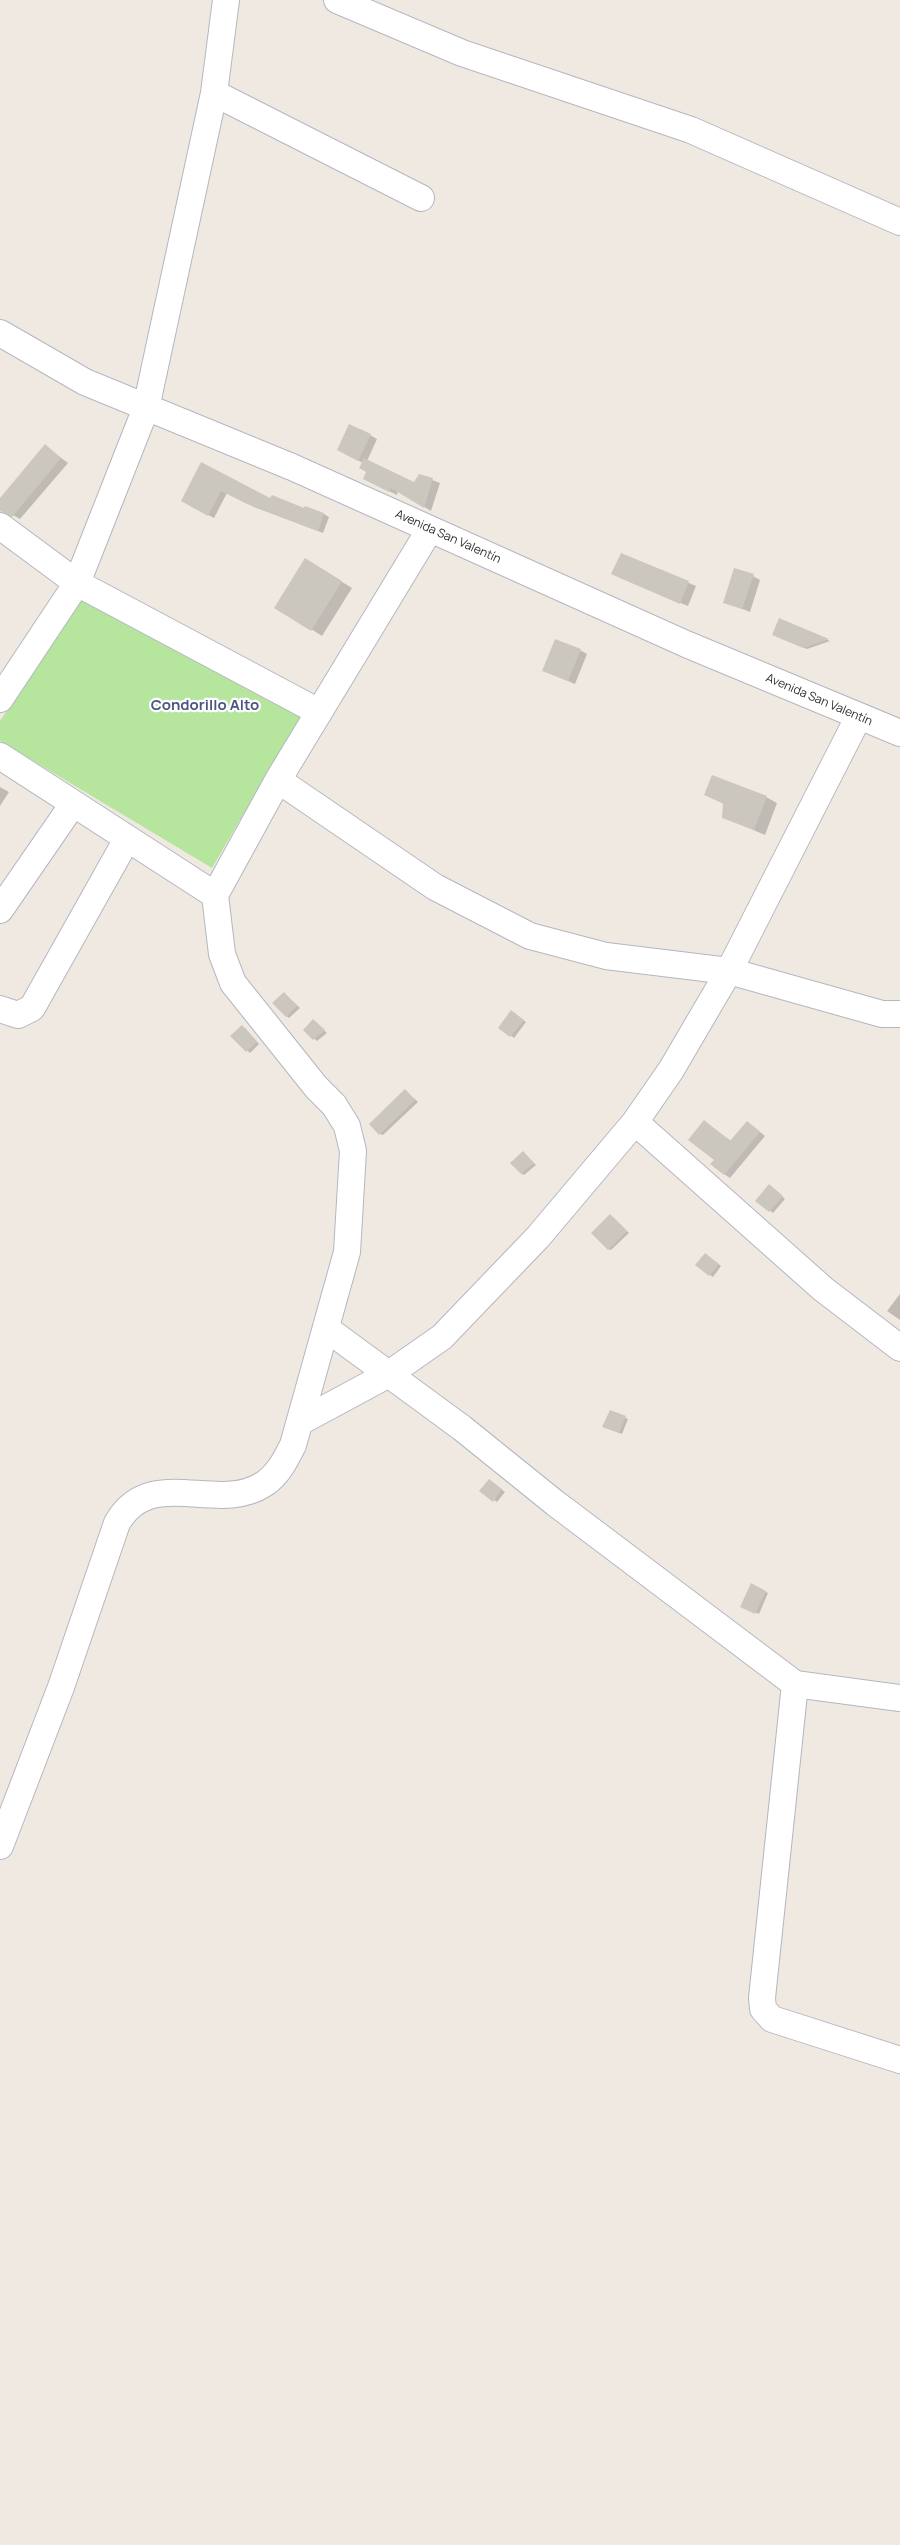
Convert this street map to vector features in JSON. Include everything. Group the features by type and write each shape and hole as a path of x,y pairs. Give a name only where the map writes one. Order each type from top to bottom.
{"street":[{"path":"0,699 77,583 146,408 214,93 226,0"},
{"path":"337,0 462,53 691,130 900,222"},
{"path":"214,93 421,198"},
{"name":"Avenida San Valentín","path":"0,333 85,382 292,466 686,644 900,734"},
{"path":"0,526 77,583 319,712"},
{"path":"0,1846 61,1686 117,1523 124,1510 135,1500 149,1494 163,1492 242,1495 265,1484 282,1466 293,1444 327,1329 347,1252 353,1151 349,1134 334,1104 316,1088 233,983 222,954 215,896 278,780 430,529"},
{"path":"300,1422 389,1374 442,1337 538,1237 635,1122 671,1070 729,971 859,716"},
{"path":"0,756 215,896"},
{"path":"278,780 435,887 530,936 606,956 729,971 882,1014 900,1014"},
{"path":"0,910 73,804"},
{"path":"0,1009 18,1015 32,1008 127,839"},
{"path":"635,1122 822,1289 900,1348"},
{"path":"327,1329 389,1374 563,1509 795,1684 900,1698"},
{"path":"795,1684 762,1998 764,2009 772,2019 900,2060"}],"green space":[{"path":"83,598 300,717 212,868 0,741 0,721"}],"building":[{"path":"349,424 371,434 358,461 337,450"},
{"path":"45,444 61,458 12,517 0,511 0,498"},
{"path":"364,458 414,482 419,474 433,478 424,508 391,488 389,492 363,479 366,472 359,468"},
{"path":"201,462 270,498 272,495 304,508 305,506 324,513 318,531 247,504 221,491 208,516 181,501"},
{"path":"621,553 689,581 680,604 611,574"},
{"path":"305,558 342,581 311,631 274,608"},
{"path":"734,568 754,574 742,609 723,603"},
{"path":"779,618 829,639 803,648 772,635"},
{"path":"555,639 581,649 568,681 542,671"},
{"path":"712,775 767,796 754,830 722,818 723,803 704,795"},
{"path":"284,992 297,1006 286,1017 272,1003"},
{"path":"511,1010 524,1020 510,1037 498,1028"},
{"path":"313,1019 325,1030 313,1040 303,1030"},
{"path":"242,1025 257,1042 246,1052 230,1036"},
{"path":"405,1089 415,1100 379,1135 369,1124"},
{"path":"704,1120 730,1141 747,1121 760,1132 724,1175 710,1164 714,1160 688,1140"},
{"path":"523,1151 534,1163 521,1174 510,1163"},
{"path":"769,1184 783,1196 769,1212 755,1201"},
{"path":"610,1214 627,1231 608,1250 591,1233"},
{"path":"705,1253 719,1264 709,1276 695,1265"},
{"path":"610,1410 626,1416 619,1433 602,1427"},
{"path":"489,1479 502,1489 493,1502 479,1491"},
{"path":"751,1583 766,1591 755,1614 740,1607"}],"district":[{"name":"Condorillo Alto","path":"205,706"}]}
